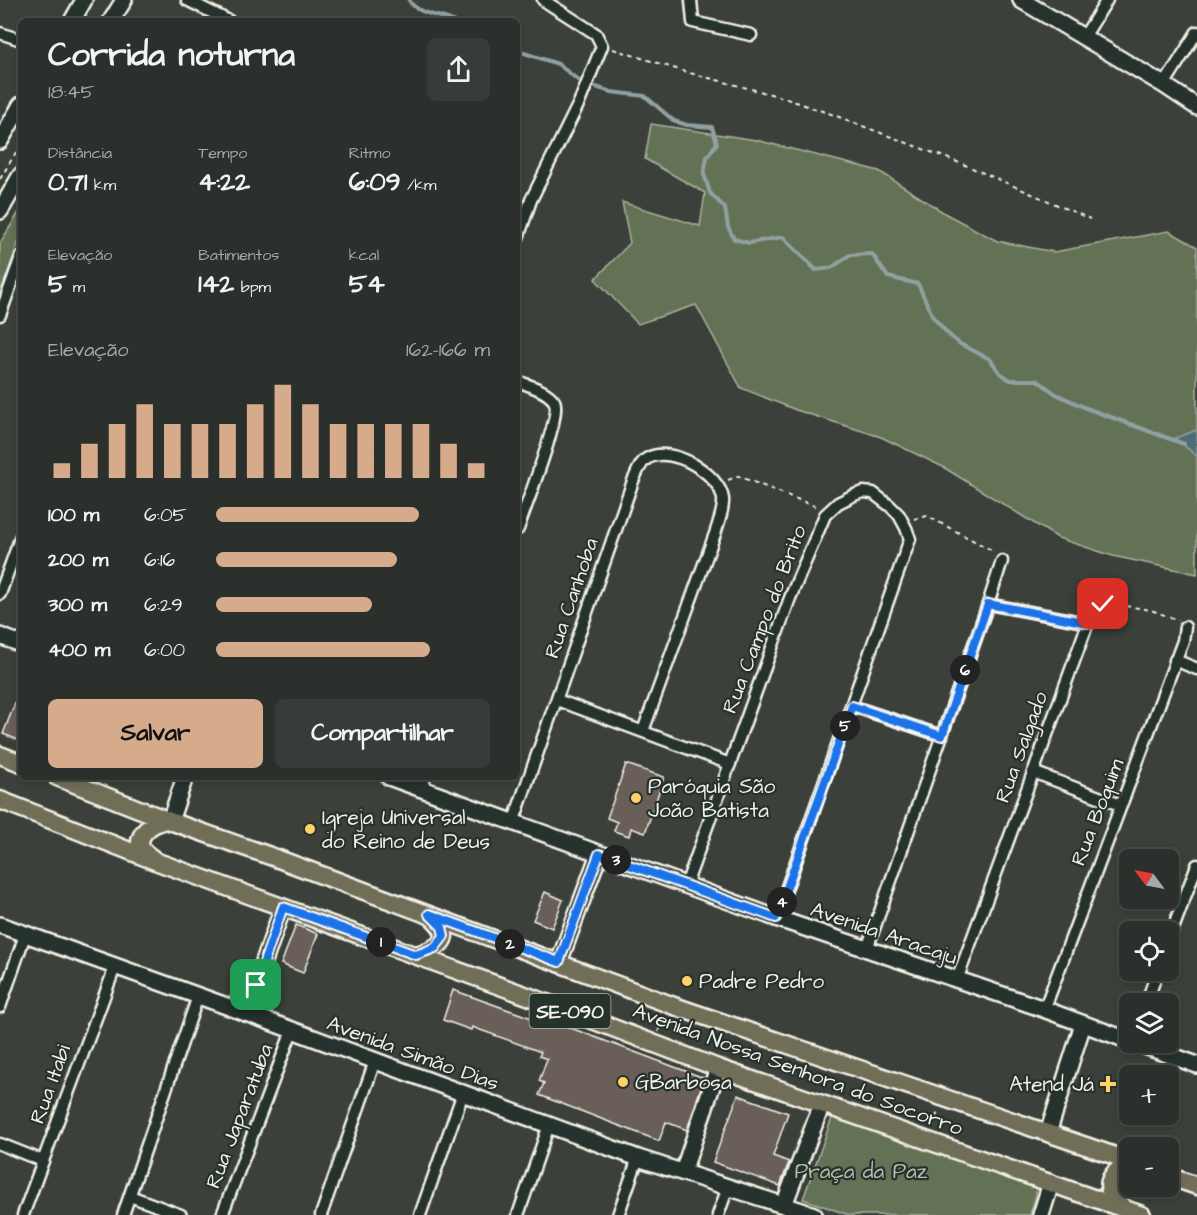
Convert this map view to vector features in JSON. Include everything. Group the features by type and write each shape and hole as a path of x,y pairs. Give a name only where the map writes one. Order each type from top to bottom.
{"main road":[{"path":"0,755 18,762"},
{"name":"Avenida Nossa Senhora do Socorro","path":"65,780 668,1003 1119,1159"},
{"name":"Avenida Nossa Senhora do Socorro","path":"0,800 155,861 416,955 718,1068 1142,1215"},
{"path":"155,861 142,849 141,841 151,825 169,820"},
{"path":"416,955 435,948 444,936 442,927 429,914"},
{"path":"1119,1168 1110,1185 1114,1198 1124,1209"},
{"path":"1179,1180 1197,1186"}],"street":[{"path":"74,18 84,0"},
{"path":"113,18 124,0"},
{"path":"187,0 208,16"},
{"path":"520,232 531,200 579,103 602,46 596,34 543,0"},
{"path":"691,0 693,22 751,35"},
{"path":"1021,0 1197,107"},
{"path":"1084,37 1107,0"},
{"path":"1164,85 1197,32"},
{"path":"0,33 18,39"},
{"path":"0,141 18,110"},
{"path":"0,211 18,180"},
{"path":"0,315 18,265"},
{"path":"520,382 547,394 553,399 557,408 554,424 520,523"},
{"name":"Rua Canhoba","path":"513,823 626,498 638,470 648,458 666,455 681,458 706,472 717,485"},
{"path":"643,731 716,531 724,501 717,485"},
{"name":"Rua Campo do Brito","path":"686,885 790,598 819,527 828,512 838,503 854,495 869,492 890,506 902,521"},
{"path":"776,918 906,553 910,539 902,521"},
{"path":"0,594 18,544"},
{"path":"867,949 1002,561"},
{"path":"988,604 1088,623"},
{"name":"Rua Salgado","path":"957,980 1088,623"},
{"name":"Rua Boquim","path":"1044,1010 1184,637 1185,627"},
{"path":"0,636 18,643"},
{"path":"1175,660 1197,669"},
{"path":"557,700 730,764"},
{"path":"852,706 942,736"},
{"path":"1033,772 1120,805"},
{"path":"169,820 184,780"},
{"name":"Avenida Aracaju","path":"406,780 423,783 513,823 776,918 1119,1037"},
{"path":"559,962 599,854"},
{"path":"1176,921 1197,865"},
{"path":"246,1013 283,907"},
{"name":"Avenida Simão Dias","path":"0,925 638,1158 814,1215"},
{"path":"0,1007 25,935"},
{"name":"Rua Itabi","path":"23,1215 115,966"},
{"path":"123,1215 198,996"},
{"path":"1048,1133 1083,1024"},
{"name":"Rua Japaratuba","path":"222,1215 292,1031"},
{"path":"1164,1053 1197,1065"},
{"path":"321,1215 375,1061"},
{"path":"683,1172 718,1068"},
{"path":"420,1215 463,1093"},
{"path":"784,1205 822,1104"},
{"path":"518,1215 549,1125"},
{"path":"0,1144 43,1161"},
{"path":"618,1215 638,1158"},
{"path":"1041,1215 1051,1183"},
{"path":"718,1215 728,1187"},
{"path":"130,1196 181,1215"}],"path":[{"path":"602,46 686,72 778,96 831,114 965,165 1090,219"},
{"path":"0,179 18,149"},
{"path":"717,485 738,476 828,512"},
{"path":"902,521 927,516 996,552 1002,561"},
{"path":"1088,623 1099,607 1107,603 1164,614 1179,620 1185,627"},
{"path":"655,1043 668,1003"},
{"path":"927,1140 944,1097"}],"green space":[{"path":"651,124 756,140 879,171 946,214 997,241 1054,252 1169,231 1197,247 1197,430 1176,439 1197,456 1197,574 1113,556 1058,538 943,467 881,437 796,410 741,388 696,305 638,324 595,279 630,243 622,202 700,226 705,193 645,159"},
{"path":"18,214 18,243 0,294 0,243"},
{"name":"Praça da Paz","path":"833,1115 1036,1186 1036,1195 1030,1215 849,1215 803,1199"}],"water":[{"path":"1197,430 1197,456 1175,438"}],"building":[{"path":"18,695 18,740 3,734"},
{"name":"Paróquia São João Batista","path":"626,764 664,777 645,833 631,828 629,836 614,831 617,822 607,818"},
{"path":"545,892 563,900 552,928 533,920"},
{"path":"296,925 318,934 303,973 281,964"},
{"name":"GBarbosa","path":"453,990 551,1025 552,1021 704,1078 687,1130 666,1122 659,1141 539,1095 544,1083 539,1081 547,1059 539,1056 541,1052 472,1027 471,1030 443,1020"},
{"path":"738,1095 788,1113 773,1156 789,1162 780,1186 713,1162"}],"waterway":[{"path":"409,0 412,5 422,11 444,18"},
{"path":"520,52 558,64 578,80"},
{"path":"593,86 611,92 645,96 674,121 687,125 712,127 717,143 707,157 704,174 710,193 725,208 728,227 734,239 749,243 783,237 816,270 831,268 850,255 872,254 888,277 918,284 933,317 948,334 960,344 990,359 1000,373 1010,380 1037,380 1056,394 1086,408 1184,444"}],"place":[{"name":"Paróquia São João Batista","path":"636,798"},
{"name":"Igreja Universal do Reino de Deus","path":"310,829"},
{"name":"Padre Pedro","path":"687,981"},
{"name":"GBarbosa","path":"623,1082"},
{"name":"Atend Já","path":"1108,1084"}],"route":[{"path":"256,985 283,907 416,955 435,948 444,936 442,927 429,914 559,962 599,854 776,918 852,706 942,736 988,604 1088,623 1103,604"}]}
